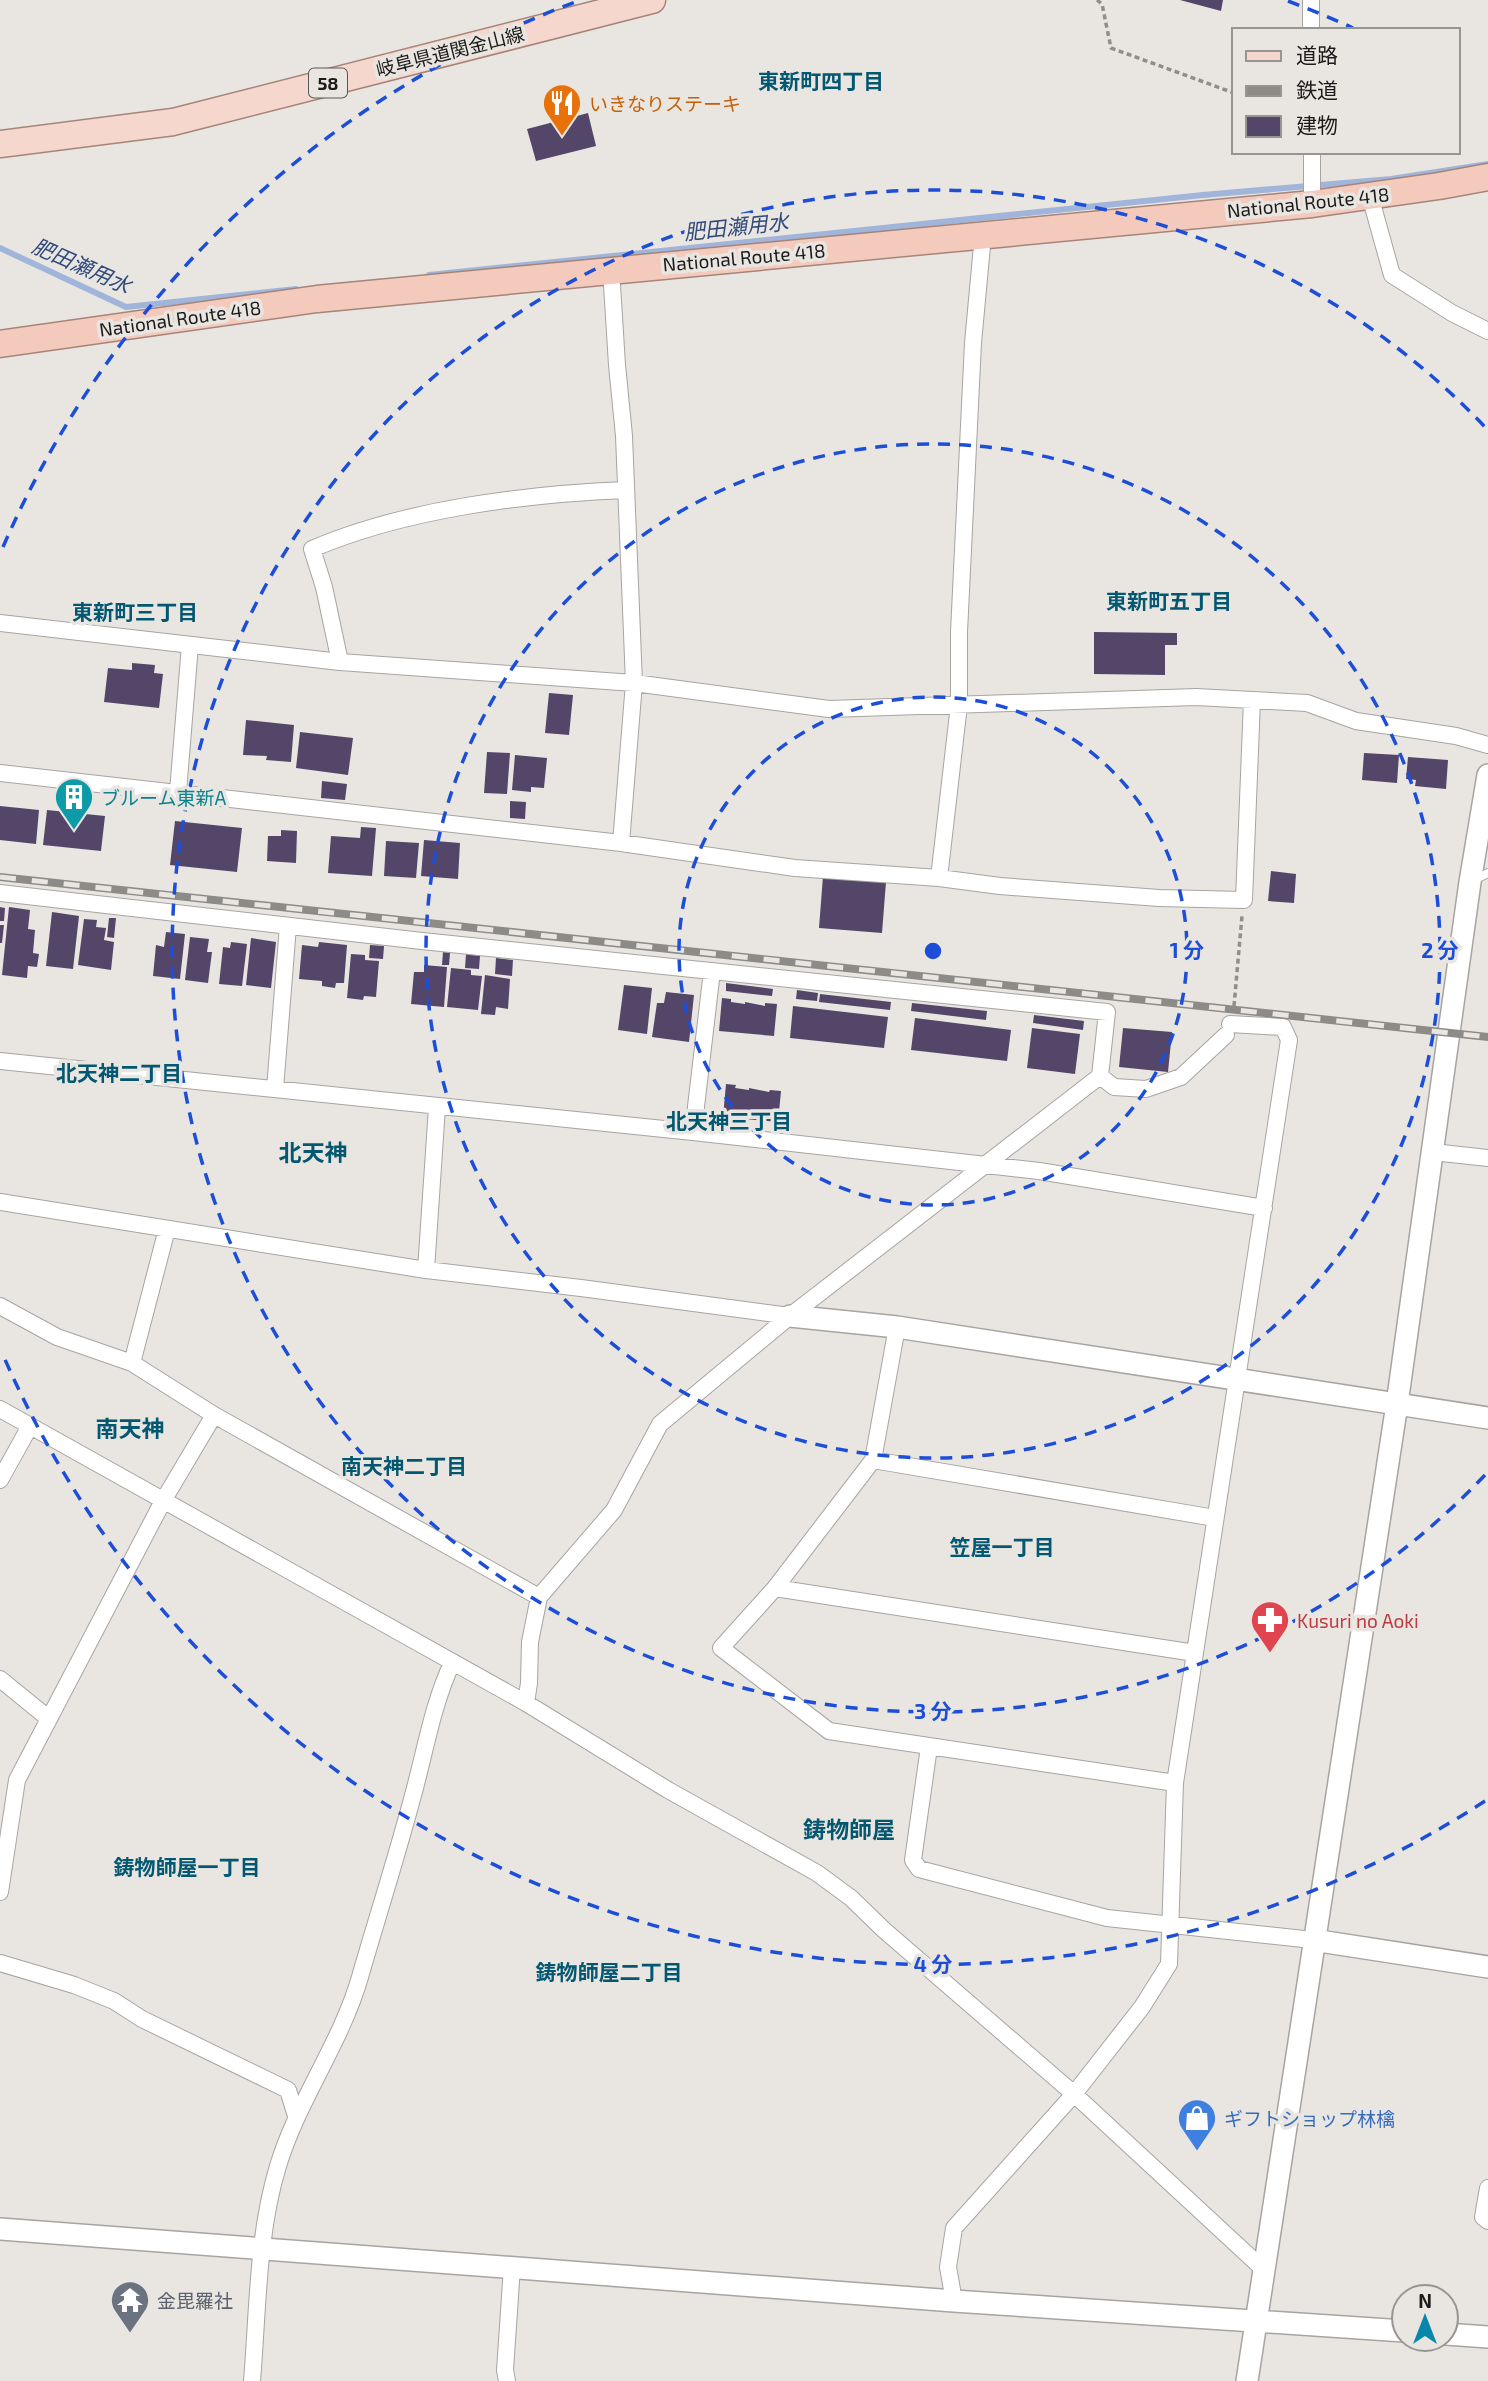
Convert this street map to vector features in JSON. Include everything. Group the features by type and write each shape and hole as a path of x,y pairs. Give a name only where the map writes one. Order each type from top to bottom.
{"highway":[{"name":"National Route 418","path":"0,344 317,299 1311,204 1488,177"}],"main road":[{"name":"岐阜県道関金山線","path":"0,144 173,122 652,0"}],"street":[{"path":"1311,0 1311,28"},
{"path":"1311,204 1312,154"},
{"path":"1370,196 1392,275 1452,313 1488,331"},
{"path":"939,878 959,705 960,618 973,343 983,235"},
{"path":"611,269 624,436 634,683 621,843"},
{"path":"340,662 324,587 312,549 397,522 460,508 585,492 626,490"},
{"path":"0,623 340,662 634,683 829,709 1196,697 1307,703 1356,721 1457,736 1488,745"},
{"path":"178,792 190,645"},
{"path":"0,773 621,843 795,868 1159,898 1244,900 1252,700"},
{"path":"1247,2381 1262,2268 1397,1404 1433,1152 1479,878 1488,775"},
{"path":"0,893 1107,1012 1100,1076 790,1316 660,1424 614,1510 539,1597 530,1642 530,1683 526,1703"},
{"path":"275,1089 288,926"},
{"path":"693,1132 712,971"},
{"path":"954,2301 948,2267 954,2228 1074,2094 1142,2007 1169,1964 1175,1783 1289,1040 1283,1027 1228,1029 1181,1077 1146,1090 1114,1087 1100,1076"},
{"path":"0,1061 693,1132 983,1167 1039,1171 1264,1208"},
{"path":"426,1270 437,1107"},
{"path":"1433,1152 1488,1158"},
{"path":"0,1202 426,1270 897,1327 1488,1418"},
{"path":"132,1363 167,1229"},
{"path":"0,1306 57,1337 132,1363 214,1415 539,1597"},
{"path":"897,1327 873,1460 775,1588 721,1648 829,1731 1175,1783"},
{"path":"0,1409 526,1703 668,1790 817,1873 851,1898 884,1930 1074,2094 1262,2268"},
{"path":"0,1892 17,1780 163,1501 214,1415"},
{"path":"0,1480 30,1426"},
{"path":"873,1460 1215,1518"},
{"path":"775,1588 1195,1653"},
{"path":"252,2381 262,2249 278,2166 296,2116 334,2043 356,1991 412,1799 440,1688 452,1663"},
{"path":"0,1679 48,1718"},
{"path":"929,1747 913,1860 919,1869 1107,1918 1313,1940 1488,1967"},
{"path":"0,1963 74,1985 114,2001 142,2019 288,2090 296,2116"},
{"path":"1488,2188 1483,2217 1488,2221"},
{"path":"0,2229 954,2301 1390,2330"},
{"path":"507,2381 505,2370 512,2267"},
{"path":"1460,2335 1488,2337"}],"path":[{"path":"1097,0 1102,4 1111,48 1232,92"},
{"path":"1228,1029 1234,1010 1244,900"}],"building":[{"path":"1180,0 1223,0 1221,11"},
{"name":"いきなりステーキ","path":"588,113 596,146 536,161 527,129"},
{"path":"1094,632 1177,633 1177,645 1165,645 1165,675 1094,674"},
{"path":"132,663 155,665 154,673 163,674 159,708 104,702 108,668 132,670"},
{"path":"549,693 573,695 569,735 545,733"},
{"path":"246,720 294,725 291,762 266,760 267,756 243,755"},
{"path":"300,732 353,738 348,775 296,768"},
{"path":"487,752 510,753 507,794 484,793"},
{"path":"1364,753 1399,755 1397,783 1362,780"},
{"path":"515,755 547,758 544,788 531,787 531,792 512,790"},
{"path":"1408,757 1448,760 1446,789 1415,786 1416,780 1406,779"},
{"path":"322,781 347,784 345,800 321,798"},
{"path":"510,801 526,802 525,819 510,818"},
{"path":"0,806 39,810 36,844 0,840"},
{"name":"ブルーム東新A","path":"47,810 105,816 101,851 43,845"},
{"path":"175,821 242,828 237,872 170,865"},
{"path":"361,827 376,828 372,876 328,873 331,836 360,838"},
{"path":"281,830 297,831 296,863 267,861 268,836 281,836"},
{"path":"424,840 460,843 458,879 421,876"},
{"path":"386,841 419,843 416,878 384,876"},
{"path":"1271,871 1296,874 1294,903 1268,901"},
{"path":"823,876 886,882 882,933 819,928"},
{"path":"0,907 5,908 4,921 0,921"},
{"path":"9,907 30,910 28,929 35,930 33,953 39,954 37,967 28,966 27,978 2,975"},
{"path":"52,912 79,916 73,969 46,966"},
{"path":"109,918 116,918 114,938 107,937"},
{"path":"84,919 97,920 96,927 106,928 104,940 114,942 111,970 78,965"},
{"path":"0,925 4,925 2,943 0,943"},
{"path":"166,932 185,934 180,979 153,976 156,945 164,947"},
{"path":"190,937 209,939 207,952 212,952 208,983 185,980"},
{"path":"251,938 276,942 271,988 246,985"},
{"path":"231,942 247,944 242,986 219,984 223,947 230,948"},
{"path":"319,942 347,945 344,983 336,983 335,988 322,986 322,981 299,979 302,945 318,947"},
{"path":"370,945 384,946 383,959 369,958"},
{"path":"443,952 450,953 449,965 442,965"},
{"path":"351,954 365,955 365,960 379,961 376,997 364,996 363,1000 347,998"},
{"path":"466,954 480,956 479,969 465,968"},
{"path":"496,958 513,960 512,976 495,974"},
{"path":"424,965 447,967 444,1007 411,1004 414,972 424,972"},
{"path":"451,968 471,970 471,975 482,976 478,1010 447,1007"},
{"path":"485,975 510,979 508,1009 496,1007 495,1015 481,1014"},
{"path":"726,983 773,989 772,996 726,991"},
{"path":"624,985 652,988 647,1034 618,1030"},
{"path":"797,990 818,993 817,1001 796,999"},
{"path":"666,992 694,995 689,1042 652,1037 657,1003 664,1003"},
{"path":"820,994 891,1002 890,1010 819,1002"},
{"path":"722,998 745,1004 777,1004 774,1036 719,1031"},
{"path":"912,1003 987,1011 986,1020 911,1011"},
{"path":"793,1006 888,1017 884,1048 790,1038"},
{"path":"1034,1015 1084,1021 1083,1030 1033,1023"},
{"path":"915,1018 1011,1030 1007,1061 911,1050"},
{"path":"1032,1028 1080,1034 1075,1074 1027,1068"},
{"path":"1123,1028 1172,1032 1168,1072 1119,1067"},
{"path":"726,1084 749,1090 781,1091 778,1122 723,1117"}],"waterway":[{"name":"肥田瀬用水","path":"429,275 1203,195 1391,179 1488,164"},
{"name":"肥田瀬用水","path":"0,248 126,307 296,289"}],"railway":[{"path":"0,877 1488,1037"}],"place":[{"name":"いきなりステーキ","path":"562,137"},
{"name":"ブルーム東新A","path":"74,831"},
{"name":"Kusuri no Aoki","path":"1270,1654"},
{"name":"ギフトショップ林檎","path":"1197,2152"},
{"name":"金毘羅社","path":"130,2334"}],"district":[{"name":"東新町四丁目","path":"821,80"},
{"name":"東新町五丁目","path":"1169,600"},
{"name":"東新町三丁目","path":"135,611"},
{"name":"北天神二丁目","path":"119,1072"},
{"name":"北天神三丁目","path":"729,1120"},
{"name":"北天神","path":"313,1152"},
{"name":"南天神","path":"130,1428"},
{"name":"南天神二丁目","path":"404,1465"},
{"name":"笠屋一丁目","path":"1002,1546"},
{"name":"鋳物師屋","path":"849,1829"},
{"name":"鋳物師屋一丁目","path":"187,1866"},
{"name":"鋳物師屋二丁目","path":"609,1971"}]}
